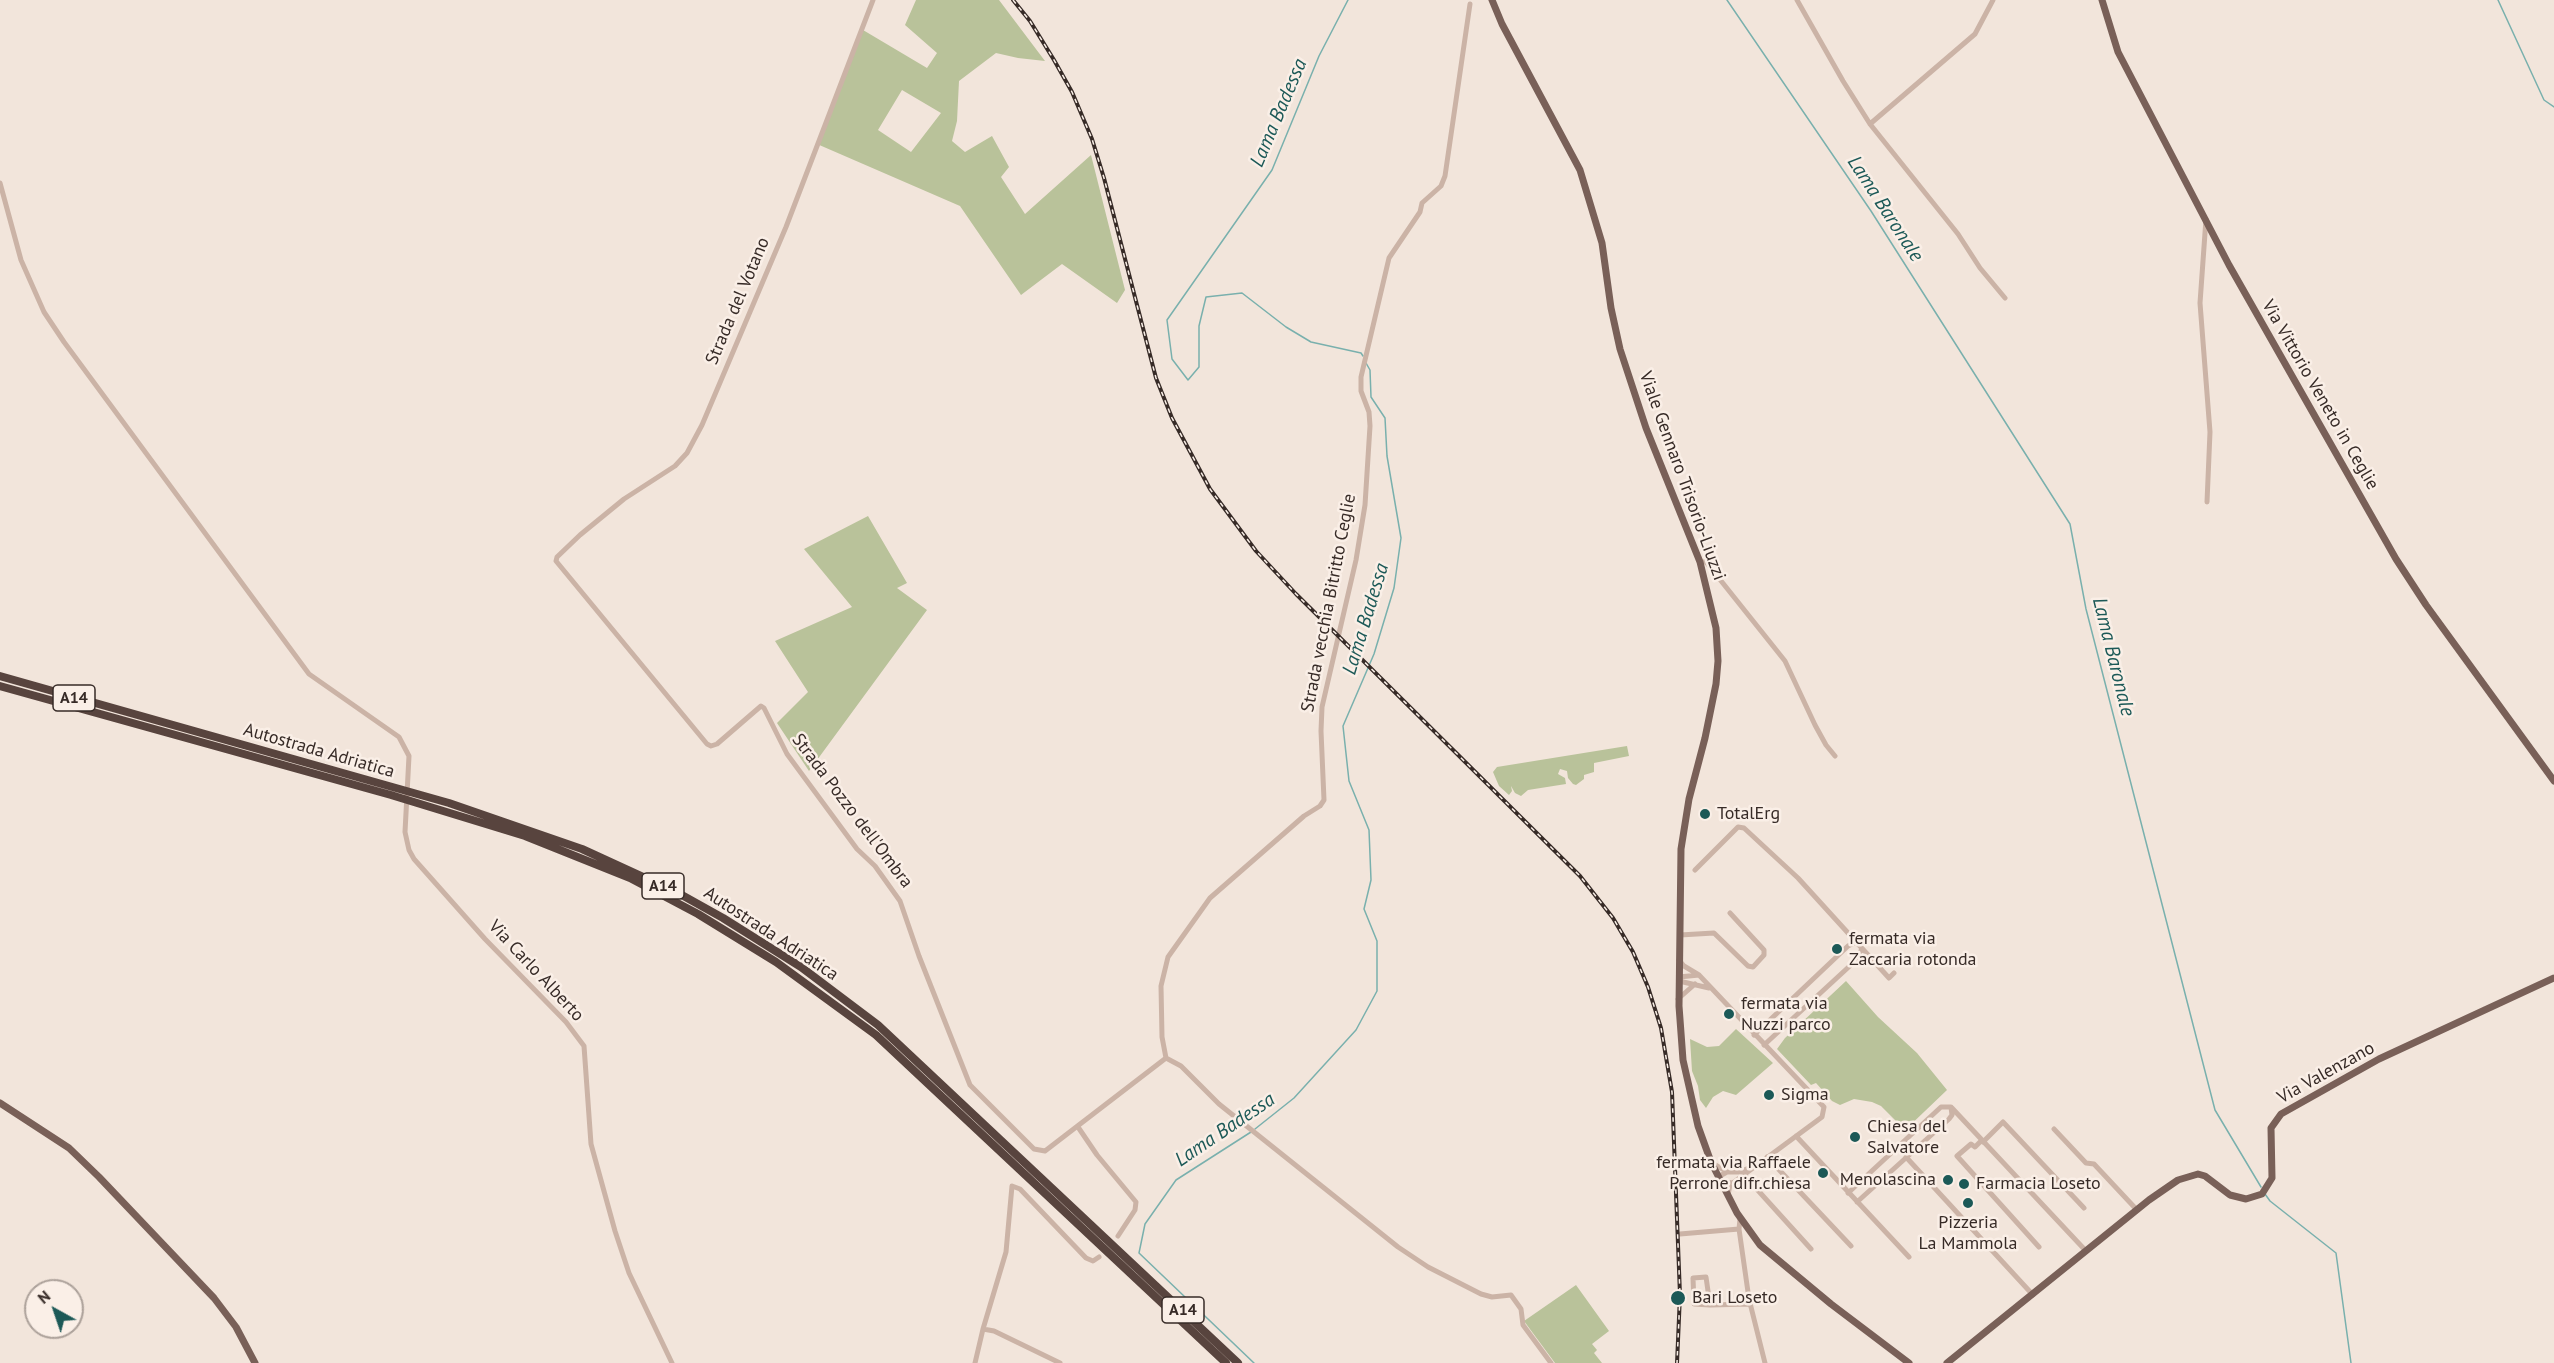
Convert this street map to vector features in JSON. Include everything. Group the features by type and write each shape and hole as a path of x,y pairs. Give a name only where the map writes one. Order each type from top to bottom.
{"highway":[{"name":"Autostrada Adriatica","path":"0,675 449,803 582,849 680,894 783,956 878,1025 1102,1240"},
{"name":"Autostrada Adriatica","path":"0,686 401,798 525,836 630,878 669,898 776,962 876,1035 1238,1363"},
{"name":"A14","path":"0,691 78,708"},
{"name":"Autostrada Adriatica","path":"1124,1260 1226,1363"}],"main road":[{"name":"Viale Gennaro Trisorio-Liuzzi","path":"1492,0 1502,24 1580,170 1602,243 1611,308 1620,349 1646,428 1700,562 1716,628 1718,662 1711,713 1683,829 1678,999 1682,1052 1698,1126 1718,1177 1740,1219 1760,1245 1907,1362"},
{"name":"Via Vittorio Veneto in Ceglie","path":"2102,0 2118,52 2252,306 2410,582 2554,781"},
{"name":"Via Valenzano","path":"1948,1362 2178,1179 2192,1174 2205,1176 2230,1195 2246,1199 2264,1192 2272,1176 2271,1128 2281,1114 2379,1059 2554,978"},
{"path":"0,1103 69,1148 99,1177 214,1298 236,1327 255,1363"}],"street":[{"name":"Strada del Votano","path":"556,561 557,557 580,535 624,499 675,466 687,453 702,425 786,227 873,0"},
{"path":"1797,0 1870,123 1958,234 1980,268 2005,298"},
{"path":"1870,123 1975,34 1993,0"},
{"name":"Strada vecchia Bitritto Ceglie","path":"1166,1058 1162,1037 1161,986 1168,957 1210,898 1304,816 1320,806 1324,800 1322,707 1356,560 1365,505 1370,426 1361,391 1361,377 1389,258 1420,212 1422,203 1441,186 1445,176 1470,4"},
{"name":"Via Carlo Alberto","path":"0,183 21,260 44,312 309,674 399,737 409,756 405,822 409,850 420,868 566,1022 584,1046 591,1144 615,1231 629,1273 672,1363"},
{"path":"2206,219 2200,303 2210,432 2207,502"},
{"name":"Strada Pozzo dell'Ombra","path":"556,561 707,744 711,746 717,744 761,706 764,708 787,754 857,849 875,866 900,901 957,1056 974,1092 1034,1149 1040,1152 1045,1151 1166,1058"},
{"path":"1700,562 1706,562 1785,661 1815,725 1835,756"},
{"path":"1695,870 1738,827 1744,828 1798,878 1889,978 1894,973"},
{"path":"1680,935 1714,933 1748,966 1753,967 1764,955 1764,950 1730,913"},
{"path":"1754,1035 1848,946 1856,942"},
{"path":"1764,1045 1852,963 1862,949"},
{"path":"1679,960 1699,975 1821,1103 1824,1112 1818,1121 1753,1166 1739,1172 1727,1172 1718,1177 1725,1182 1733,1183"},
{"path":"1679,979 1699,975"},
{"path":"1679,979 1684,983 1710,989"},
{"path":"1678,999 1695,984"},
{"path":"1166,1058 1181,1066 1219,1104 1398,1247 1428,1267 1481,1294 1492,1297 1511,1295 1521,1309 1523,1325 1551,1363"},
{"path":"1848,1193 1941,1107 1951,1107 2086,1251"},
{"path":"1857,1202 1951,1117 1951,1107"},
{"path":"2039,1247 1958,1156 1971,1144 1975,1147 2003,1122 2084,1208"},
{"path":"1078,1127 1096,1155 1136,1203 1135,1210 1118,1236"},
{"path":"2054,1129 2086,1163 2094,1164 2137,1210"},
{"path":"1796,1136 1909,1257"},
{"path":"1767,1157 1851,1246"},
{"path":"1906,1157 2032,1295"},
{"path":"1711,1162 1727,1172"},
{"path":"1728,1196 1728,1187 1753,1166"},
{"path":"1744,1175 1811,1249"},
{"path":"975,1363 1006,1252 1012,1186 1020,1189 1086,1258 1093,1261 1099,1257"},
{"path":"1740,1219 1739,1229 1750,1304 1765,1363"},
{"path":"1680,1234 1739,1229"},
{"path":"1710,1305 1706,1277 1693,1278 1694,1304 1710,1305 1750,1304"},
{"path":"1693,1292 1708,1290"},
{"path":"983,1329 994,1331 1060,1363"}],"green space":[{"path":"916,0 999,0 1045,61 996,53 959,81 957,121 952,141 965,152 992,136 1009,167 1001,177 1025,214 1091,155 1125,290 1117,303 1062,264 1021,295 960,206 817,144 863,30 927,68 937,53 905,25","holes":["902,90 941,113 911,152 878,130"]},
{"path":"868,516 907,583 897,588 927,610 809,771 777,723 808,692 775,641 852,607 804,549"},
{"path":"1627,746 1629,756 1594,763 1594,772 1584,775 1584,779 1576,785 1568,778 1567,771 1560,769 1558,774 1565,778 1566,784 1528,790 1521,796 1515,793 1511,786 1512,791 1509,795 1499,786 1493,772 1497,767"},
{"path":"1846,981 1878,1017 1917,1053 1947,1090 1902,1133 1896,1121 1881,1106 1854,1099 1840,1105 1832,1101 1816,1083 1811,1085 1777,1049 1785,1038"},
{"path":"1736,1029 1773,1063 1736,1095 1723,1091 1713,1097 1706,1108 1700,1100 1692,1071 1690,1039 1707,1047 1719,1046"},
{"path":"1576,1285 1609,1331 1592,1344 1597,1350 1594,1353 1602,1363 1555,1363 1524,1321"}],"waterway":[{"name":"Lama Badessa","path":"1348,0 1319,56 1272,170 1167,320 1172,359 1188,380 1199,367 1199,326 1206,297 1242,293 1286,327 1311,342 1361,353 1363,356"},
{"name":"Lama Baronale","path":"1727,0 1871,211 2070,524 2086,609 2215,1110 2261,1187"},
{"path":"2498,0 2544,100 2554,107"},
{"name":"Lama Badessa","path":"1255,1129 1294,1098 1356,1030 1377,991 1377,941 1364,909 1371,880 1369,830 1349,781 1343,726 1374,654 1394,588 1401,538 1387,456 1385,418 1371,397 1370,370 1366,363"},
{"name":"Lama Badessa","path":"1251,1132 1176,1180 1145,1224 1139,1253 1254,1363"},
{"name":"Lama Baronale","path":"2265,1194 2270,1201 2336,1253 2351,1363"}],"railway":[{"path":"1013,0 1030,21 1054,60 1072,92 1092,139 1156,378 1172,418 1210,489 1256,551 1296,594 1580,876 1613,918 1633,952 1648,987 1661,1028 1672,1092 1680,1295 1677,1363"}],"place":[{"name":"TotalErg","path":"1705,814"},
{"name":"fermata via Zaccaria rotonda","path":"1837,949"},
{"name":"fermata via Nuzzi parco","path":"1729,1014"},
{"name":"Sigma","path":"1769,1095"},
{"name":"Chiesa del Salvatore","path":"1855,1137"},
{"name":"fermata via Raffaele Perrone difr.chiesa","path":"1823,1173"},
{"name":"Menolascina","path":"1948,1180"},
{"name":"Farmacia Loseto","path":"1964,1184"},
{"name":"Pizzeria La Mammola","path":"1968,1203"},
{"name":"Bari Loseto","path":"1678,1298"}]}
